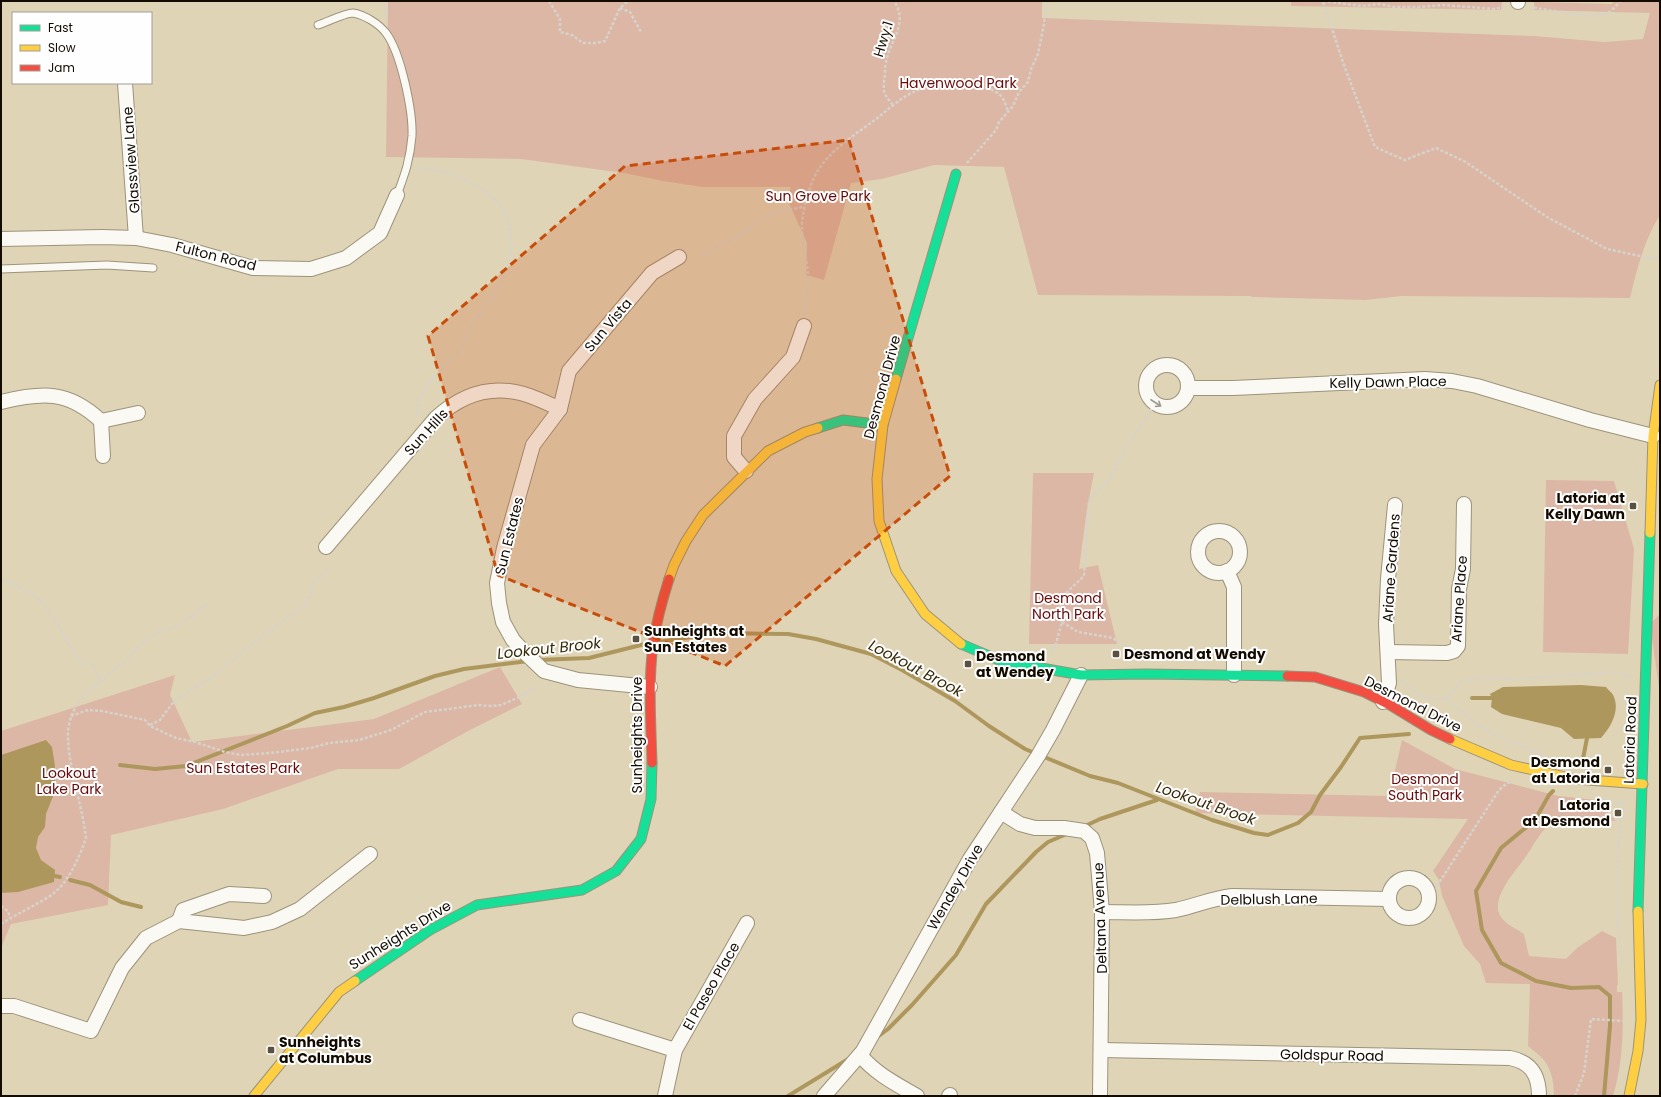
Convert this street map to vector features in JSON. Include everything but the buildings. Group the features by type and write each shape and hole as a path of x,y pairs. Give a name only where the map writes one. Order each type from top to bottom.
{"street":[{"name":"Glassview Lane","path":"125,84 136,238"},
{"name":"Desmond Drive","path":"956,174 883,425 876,478 879,521 896,571 925,614 962,645 1001,661 1081,675 1146,674 1315,677 1364,692 1431,730 1511,765 1575,779 1643,784"},
{"name":"Fulton Road","path":"1,239 102,237 136,238 172,245 253,268 311,269 346,258 380,233 397,195"},
{"name":"Sun Vista","path":"560,409 569,371 652,273 679,257"},
{"path":"746,471 734,457 734,436 756,399 793,357 804,326"},
{"path":"1166,365 1175,366 1183,371 1189,388 1186,396 1180,403 1168,407 1155,404 1149,398 1146,389 1146,380 1151,372 1158,367 1166,365"},
{"name":"Kelly Dawn Place","path":"1189,388 1233,388 1424,379 1452,381 1477,386 1590,420 1652,436"},
{"name":"Latoria Road","path":"1628,1096 1638,1051 1641,1020 1642,983 1636,897 1643,784 1652,436 1660,384"},
{"name":"Sun Hills","path":"326,547 436,418 448,407 459,400 474,394 499,390 520,393 560,409"},
{"path":"1,402 42,395 78,403 101,420 138,413"},
{"name":"Sun Estates","path":"560,409 534,445 504,548 497,583 498,603 503,622 513,640 544,672 578,680 650,686"},
{"path":"101,420 103,456"},
{"name":"Sunheights Drive","path":"261,1093 339,992 430,930 477,905 582,890 616,871 640,839 651,799 652,769 650,686 653,645 660,607 674,565 703,515 768,451 804,432 843,420 883,425"},
{"name":"Ariane Place","path":"1389,652 1447,653 1454,651 1458,646 1459,589 1463,569 1464,504"},
{"name":"Ariane Gardens","path":"1383,702 1389,683 1389,652 1386,624 1388,579 1395,505"},
{"path":"1227,571 1234,587 1234,675"},
{"name":"Wendey Drive","path":"824,1096 860,1055 970,859 1053,730 1081,675"},
{"name":"Deltana Avenue","path":"1001,812 1020,824 1035,828 1064,828 1084,831 1092,838 1097,853 1102,912 1100,1096"},
{"path":"1,1006 14,1006 91,1032 122,968 146,938 179,921 244,928 272,922 300,909 370,854"},
{"path":"179,921 182,910 230,894 264,896"},
{"name":"Delblush Lane","path":"1102,912 1160,912 1177,910 1218,898 1232,896 1389,899"},
{"name":"El Paseo Place","path":"665,1096 675,1050 747,923"},
{"path":"580,1020 675,1050"},
{"name":"Goldspur Road","path":"1101,1050 1510,1058 1520,1060 1533,1071 1538,1080 1539,1096"},
{"path":"860,1055 879,1075 917,1096"}],"lane":[{"path":"318,25 351,13 360,15 374,22 386,33 399,63 409,103 412,136 408,169 397,195"},
{"path":"1,269 107,265 153,268"}],"path":[{"path":"386,11 388,1"},
{"path":"549,1 560,19 560,32 572,35 584,43 597,43 605,41 620,8 628,1"},
{"name":"Hwy.1","path":"893,105 887,97 883,87 885,63 898,32 900,21 898,6 894,1"},
{"path":"956,174 996,130 999,122 1013,106 1019,92 1028,82 1031,69 1038,54 1044,24 1045,10 1050,1"},
{"path":"1621,1 1610,11 1603,14 1588,15 1518,4 1495,9 1443,5 1394,7 1380,4 1362,6 1323,1 1345,68 1375,147 1405,160 1436,148 1464,161 1547,217 1607,249 1654,258 1660,257"},
{"path":"620,8 630,12 641,32"},
{"path":"804,326 808,278 801,228 804,207 817,172 829,157 893,105 907,95 922,88 938,85 975,85 989,88 1001,95 1008,111"},
{"path":"408,169 432,169 466,182 494,197 504,210 512,237 505,273 498,286 471,326 456,356 433,379 419,397 419,421"},
{"path":"702,255 707,254 719,245 732,240 759,221 776,212 791,208 804,207"},
{"path":"1040,668 1054,647 1062,622 1060,605 1068,591 1084,576 1089,501 1108,481 1123,453 1155,404"},
{"path":"150,726 160,720 175,700 215,675 243,651 305,605 311,594 313,583 329,569"},
{"path":"1,579 30,592 44,606 56,622 75,655 82,663 93,665 101,682"},
{"path":"1,924 52,895 66,879 83,848 86,838 69,745 69,728 71,716 83,695 129,658 138,645 152,636 177,625 207,604"},
{"path":"1062,622 1078,632 1113,638 1134,654 1171,657"},
{"path":"1201,657 1223,657"},
{"path":"1402,679 1413,690 1425,697 1436,699 1446,698 1461,682 1475,678 1514,679 1616,672 1631,677 1646,678"},
{"path":"71,716 88,710 102,711 145,720 150,726 176,738 240,755 311,748 329,743 359,740 391,730 425,712 479,705 501,705 522,696 536,687"},
{"path":"1446,698 1476,724 1527,748 1550,756"},
{"path":"1437,886 1499,790 1507,783 1514,782"},
{"path":"1598,798 1623,804 1643,784"},
{"path":"1,906 8,911 10,918"},
{"path":"1575,1096 1584,1073 1591,1019 1627,1021"}],"highlighted area":[{"path":"849,140 950,476 725,666 498,575 428,336 625,166"}],"green space":[{"path":"388,1 1042,1 1042,18 1534,36 1605,42 1643,39 1650,13 1534,10 1534,2 1612,4 1613,1 1660,1 1660,215 1645,245 1630,298 1402,296 1365,300 1250,296 1038,295 1004,167 934,165 882,179 851,183 824,280 806,275 807,243 787,199 791,187 702,187 624,173 521,159 386,157"},
{"path":"1291,1 1502,2 1501,10 1291,6"},
{"name":"Desmond North Park","path":"1033,473 1094,473 1087,509 1079,569 1098,565 1117,644 1029,644"},
{"path":"1546,480 1614,481 1634,549 1628,654 1543,652"},
{"path":"1660,614 1660,694 1650,624"},
{"name":"Lookout Lake Park","path":"500,667 522,704 468,731 399,769 338,769 223,809 111,835 108,905 11,924 1,948 1,731 175,675 170,695 192,742 374,719"},
{"name":"Desmond South Park","path":"1402,740 1455,769 1558,796 1596,800 1616,821 1558,820 1550,824 1541,833 1503,889 1498,903 1498,910 1502,918 1512,927 1524,934 1529,956 1566,959 1577,948 1602,931 1616,938 1617,992 1622,992 1623,1032 1619,1071 1613,1096 1554,1096 1552,1079 1547,1064 1528,1046 1530,984 1486,983 1480,964 1464,946 1442,896 1439,880 1433,871 1468,819 1195,813 1200,792 1389,796"}],"shaded area":[{"path":"1581,685 1606,687 1612,693 1616,703 1615,714 1611,725 1601,738 1574,739 1561,728 1502,714 1491,707 1492,698 1490,694 1503,687"},
{"path":"46,740 52,747 55,766 55,791 46,814 45,827 38,837 36,848 41,860 55,870 54,882 18,892 1,893 1,755"}],"waterway":[{"name":"Lookout Brook","path":"659,642 716,633 788,634 816,639 871,654 955,701 989,726 1025,749 1090,776 1118,783 1212,820 1254,833 1268,835 1298,823 1311,812 1320,795 1360,738 1409,734"},
{"name":"Lookout Brook","path":"537,660 589,658 649,643"},
{"name":"Lookout Brook","path":"120,765 155,769 186,766 287,726 315,713 344,707 374,698 435,676 464,669 529,661"},
{"name":"Lookout Brook","path":"1472,698 1492,698"},
{"path":"1582,764 1587,738"},
{"path":"1553,791 1549,795 1535,820 1501,848 1476,891 1482,930 1501,963 1536,981 1571,988 1599,987 1610,996 1610,1026 1604,1096"},
{"path":"1083,827 1100,819 1157,800"},
{"path":"876,1038 888,1029 912,1005 956,955 986,904 1036,852 1048,842 1069,833"},
{"path":"55,876 60,877"},
{"path":"70,880 90,885 121,902 141,907"},
{"path":"788,1096 850,1058"}],"traffic: fast":[{"path":"896,379 956,174"},
{"path":"818,428 843,420 883,425"},
{"path":"1638,911 1650,533"},
{"path":"961,644 1001,661 1081,675 1146,674 1287,676"},
{"path":"355,981 430,930 477,905 582,890 616,871 641,839 651,799 652,763"}],"traffic: slow":[{"path":"896,379 883,425 877,479 879,521 896,571 925,614 961,644"},
{"path":"1650,533 1653,436 1660,385"},
{"path":"669,579 686,541 703,515 768,451 805,432 818,428"},
{"path":"1450,739 1511,765 1575,779 1643,784"},
{"path":"1629,1096 1638,1051 1641,1020 1638,911"},
{"path":"254,1096 339,992 355,981"}],"traffic: jam":[{"path":"652,763 650,704 651,660 654,637 669,579"},
{"path":"1287,676 1315,677 1364,692 1390,705 1431,730 1450,739"}],"place":[{"name":"Latoria at Kelly Dawn","path":"1633,506"},
{"name":"Sunheights at Sun Estates","path":"636,639"},
{"name":"Desmond at Wendy","path":"1116,654"},
{"name":"Desmond at Wendey","path":"968,664"},
{"name":"Desmond at Latoria","path":"1608,770"},
{"name":"Latoria at Desmond","path":"1618,813"},
{"name":"Sunheights at Columbus","path":"271,1050"}],"park label":[{"name":"Havenwood Park","path":"958,83"},
{"name":"Sun Grove Park","path":"818,196"},
{"name":"Sun Estates Park","path":"243,768"}]}
